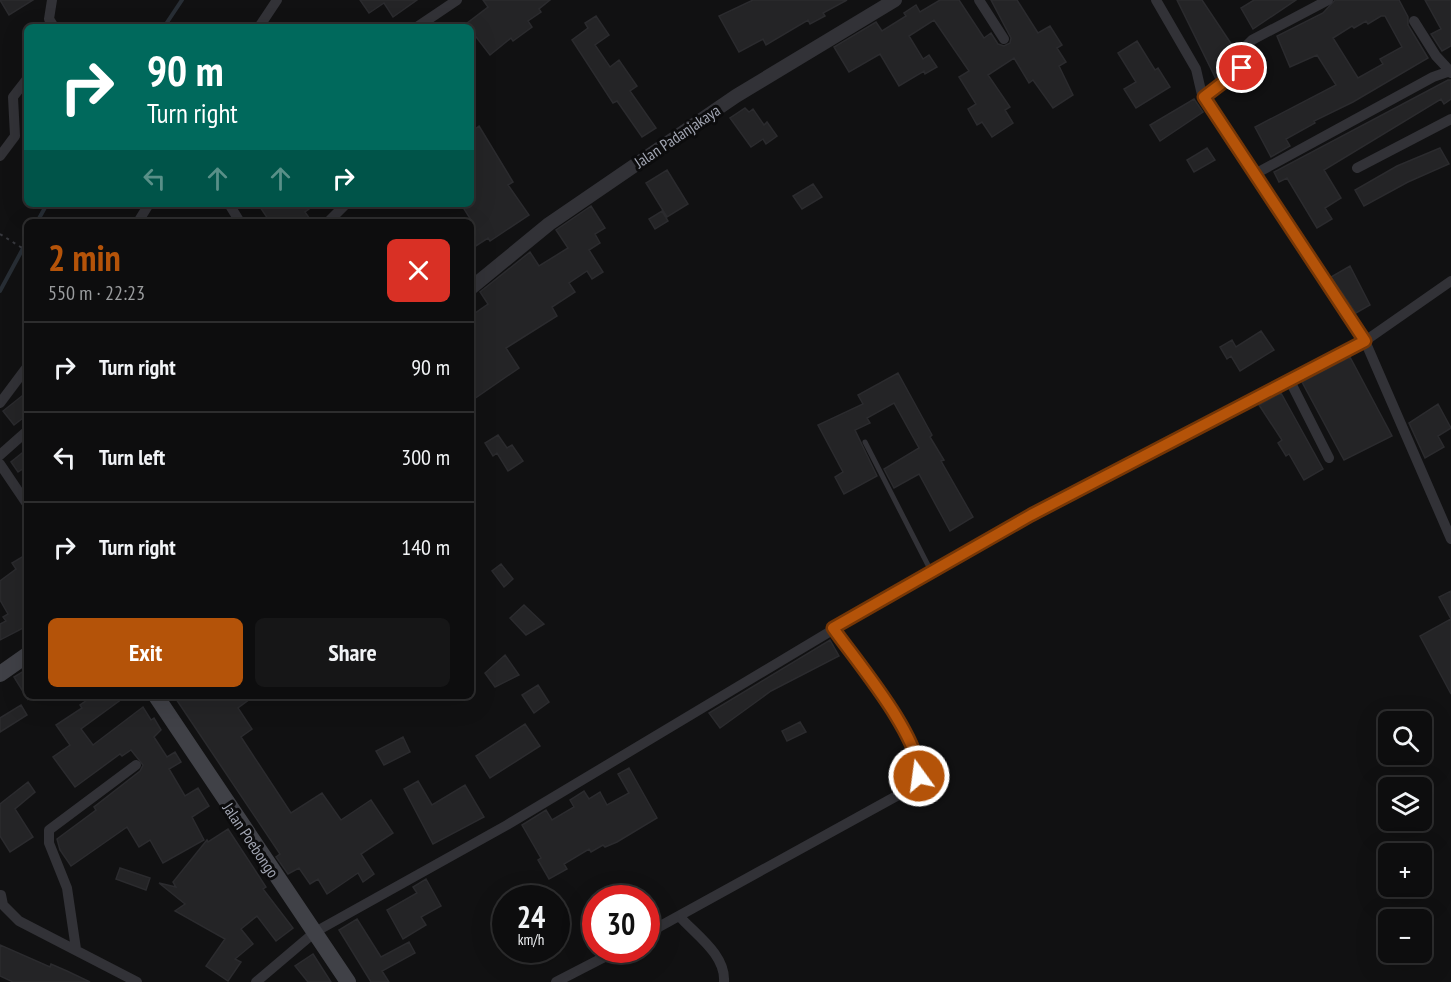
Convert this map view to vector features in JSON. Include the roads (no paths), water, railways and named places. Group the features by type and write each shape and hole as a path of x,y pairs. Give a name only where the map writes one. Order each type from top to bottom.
{"main road":[{"path":"0,674 24,657"},
{"name":"Jalan Poebongo","path":"155,699 348,982"}],"street":[{"path":"43,0 52,23"},
{"path":"51,0 52,23"},
{"path":"261,24 277,0"},
{"path":"421,24 457,0"},
{"name":"Jalan Padanjakaya","path":"474,286 549,224 736,96 895,0"},
{"path":"979,0 1004,39"},
{"path":"1156,0 1196,69 1204,97 1365,341 1451,539"},
{"path":"1204,97 1242,68 1247,45 1252,40 1328,0"},
{"path":"1255,174 1403,92 1450,72 1436,56 1414,21"},
{"path":"0,156 15,136 13,97 24,83"},
{"path":"1357,168 1451,118"},
{"path":"331,219 343,207"},
{"path":"256,982 315,932 507,825 833,628 1059,500 1365,341 1451,281"},
{"path":"0,403 24,371"},
{"path":"1290,381 1329,458"},
{"path":"0,455 24,434"},
{"path":"0,464 24,500"},
{"path":"660,927 902,793 916,782 919,776 918,761 906,734 833,628"},
{"path":"75,949 67,888 49,843 49,830 136,765"},
{"path":"1,895 3,905 19,921 137,982"},
{"path":"680,916 719,959 724,982"},
{"path":"556,982 593,963"}],"lane":[{"path":"866,442 931,571"}],"waterway":[{"path":"166,24 182,0"},
{"path":"39,219 45,207"},
{"path":"0,291 24,247"}]}
